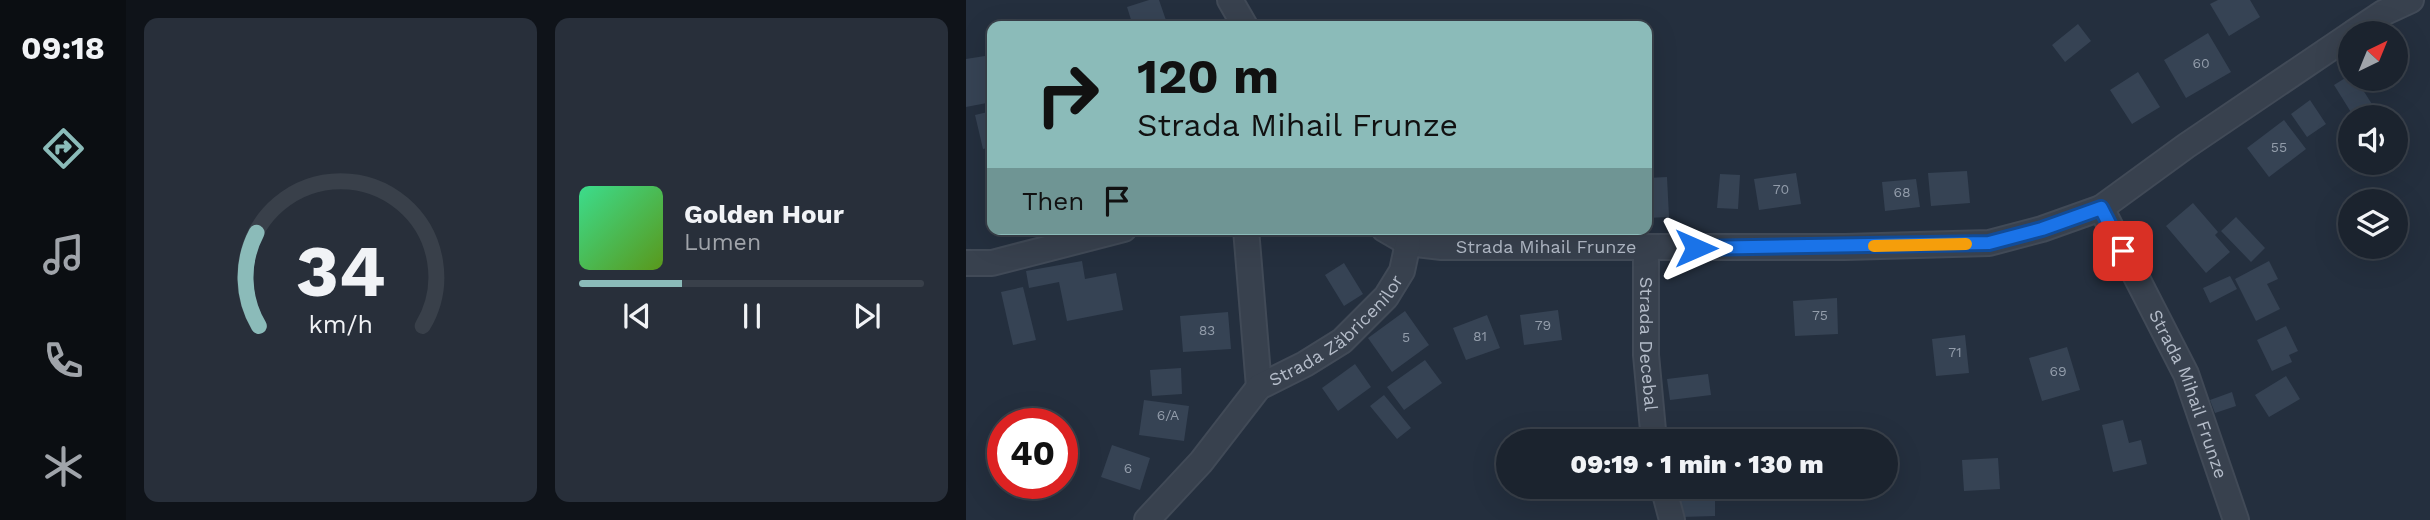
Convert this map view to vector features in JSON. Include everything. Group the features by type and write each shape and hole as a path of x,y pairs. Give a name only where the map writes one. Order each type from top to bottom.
{"street":[{"path":"1230,0 1242,21"},
{"name":"Strada Mihail Frunze","path":"2371,21 2411,0"},
{"name":"Strada Mihail Frunze","path":"1408,243 1442,247 1646,248 1989,243 2042,229 2101,208 2186,146 2338,43"},
{"name":"Strada Mihail Frunze","path":"2101,208 2186,374 2234,515"},
{"path":"966,263 992,263 1101,235"},
{"path":"1246,235 1259,387"},
{"path":"1394,235 1408,243"},
{"name":"Strada Zăbricenilor","path":"1147,520 1201,462 1259,387 1305,364 1342,341 1386,296 1402,271 1408,243"},
{"name":"Strada Decebal","path":"1646,248 1646,355 1653,429"},
{"path":"1666,499 1672,520"}],"building":[{"path":"1149,0 1159,0 1166,21 1131,21 1127,7"},
{"path":"2218,0 2250,0 2260,17 2229,36 2210,4"},
{"path":"2078,24 2091,41 2065,62 2052,45"},
{"path":"2208,33 2231,72 2186,98 2164,60"},
{"path":"987,56 987,103 966,107 966,59"},
{"path":"2138,72 2160,107 2132,124 2110,90"},
{"path":"2338,82 2338,91 2364,91 2373,105 2346,105 2334,85"},
{"path":"2310,100 2326,124 2307,137 2291,114"},
{"path":"987,112 987,148 983,149 975,115"},
{"path":"2284,120 2306,149 2269,177 2247,148"},
{"path":"1967,171 1970,203 1931,206 1928,173"},
{"path":"1796,173 1801,204 1759,210 1754,179"},
{"path":"1720,174 1740,175 1738,209 1717,208"},
{"path":"1667,177 1669,217 1652,218 1652,178"},
{"path":"1916,179 1920,207 1885,211 1882,182"},
{"path":"2193,203 2218,232 2215,235 2230,252 2206,273 2166,226"},
{"path":"2236,217 2265,248 2251,262 2221,231"},
{"path":"1082,261 1085,279 1116,273 1123,310 1067,321 1059,282 1029,288 1026,271"},
{"path":"2269,261 2278,279 2267,284 2280,309 2256,321 2235,279"},
{"path":"1344,263 1363,294 1344,306 1325,275"},
{"path":"2230,276 2237,289 2210,303 2203,288"},
{"path":"1023,287 1036,340 1013,345 1001,292"},
{"path":"1837,298 1838,334 1795,336 1793,301"},
{"path":"1558,310 1562,340 1524,345 1520,315"},
{"path":"1405,311 1429,345 1392,372 1368,338"},
{"path":"1228,312 1231,349 1183,352 1180,316"},
{"path":"1487,315 1500,348 1466,360 1453,328"},
{"path":"2286,326 2298,351 2289,355 2292,362 2272,371 2257,340"},
{"path":"1965,335 1969,373 1936,376 1932,339"},
{"path":"2067,347 2080,390 2042,401 2029,358"},
{"path":"1425,360 1442,383 1404,410 1387,387"},
{"path":"1355,364 1371,387 1338,411 1322,388"},
{"path":"1181,368 1182,394 1152,396 1150,370"},
{"path":"1708,374 1711,395 1670,400 1667,379"},
{"path":"2286,376 2300,399 2269,417 2255,395"},
{"path":"2232,392 2236,406 2215,413 2210,400"},
{"path":"1384,395 1411,428 1397,439 1370,406"},
{"path":"1144,400 1189,406 1184,441 1139,435"},
{"path":"2123,420 2129,443 2141,440 2147,464 2113,472 2102,425"},
{"path":"1112,445 1150,458 1140,490 1101,477"},
{"path":"1998,458 2000,489 1964,491 1962,460"},
{"path":"1680,499 1715,499 1715,516 1681,517"}],"slow traffic":[{"path":"1874,246 1966,244"}],"route":[{"path":"1696,248 1989,243 2042,229 2101,208 2123,251"}]}
